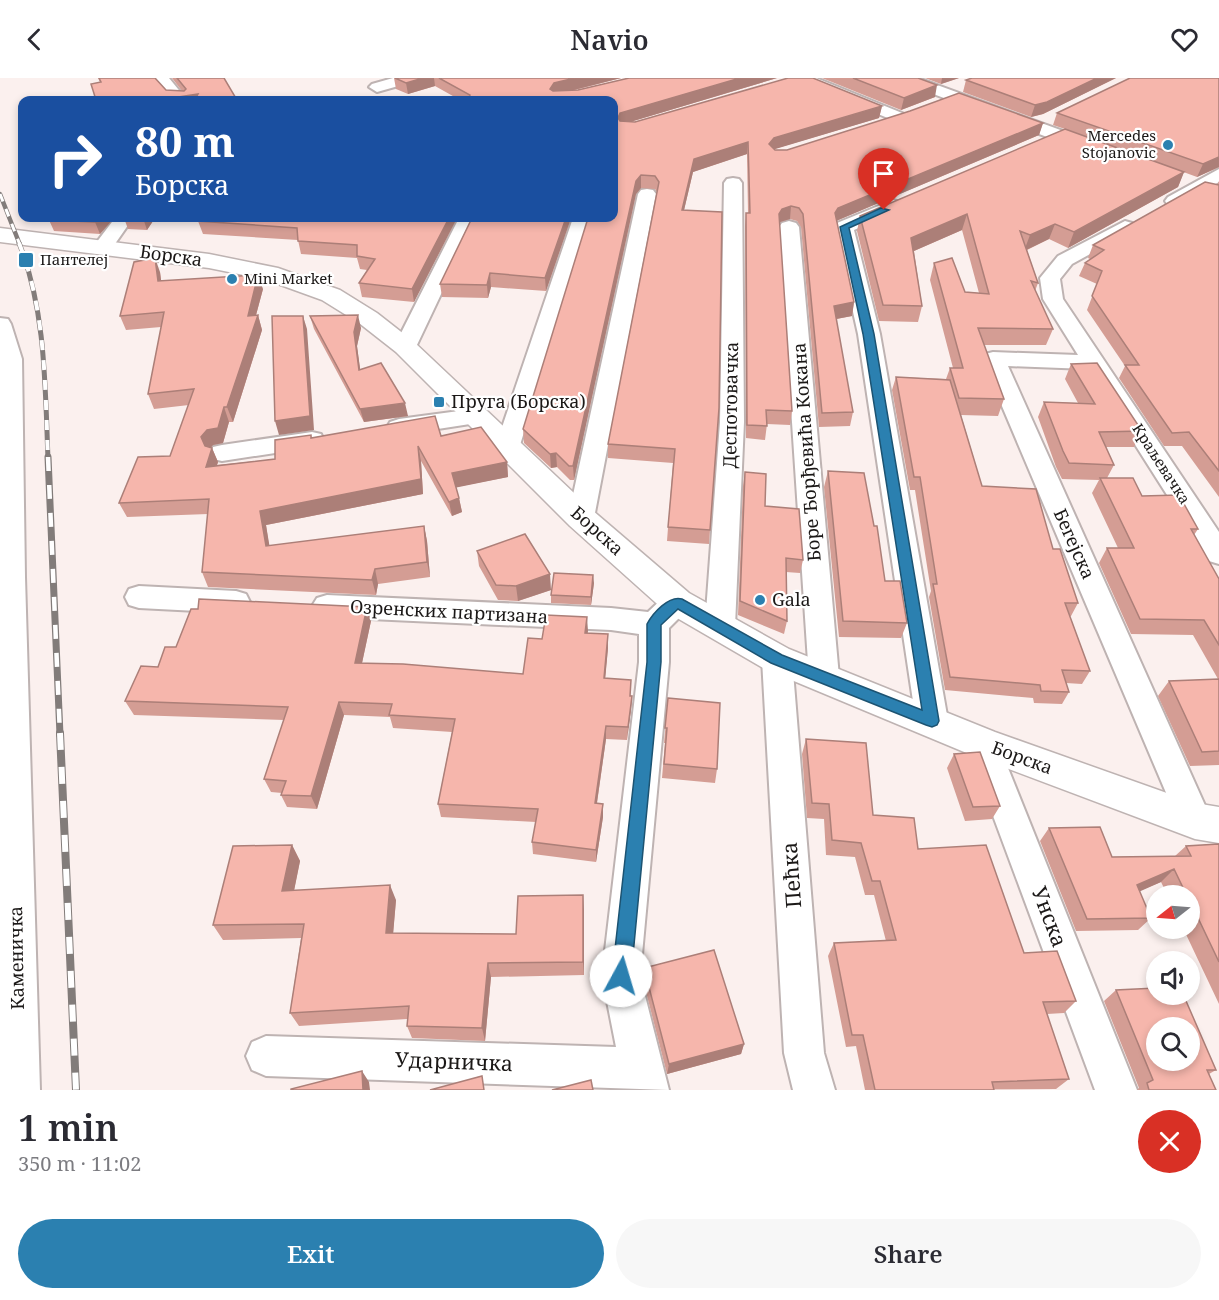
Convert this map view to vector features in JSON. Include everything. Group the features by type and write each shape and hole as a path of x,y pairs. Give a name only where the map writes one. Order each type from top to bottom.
{"street":[{"path":"161,78 176,96"},
{"path":"377,87 411,78"},
{"path":"783,81 802,78 901,117"},
{"path":"904,78 951,91 1029,125 1101,151"},
{"path":"879,124 925,108 951,91"},
{"path":"1029,125 1050,119"},
{"path":"1034,146 1058,136"},
{"name":"Краљевачка","path":"1219,174 1209,190 1153,212 1065,260 1050,278 1053,299 1219,554"},
{"path":"1178,179 1209,190"},
{"name":"Деспотовачка","path":"720,626 732,422 733,183"},
{"path":"581,518 647,194"},
{"path":"908,200 844,227 868,334 932,721"},
{"path":"103,247 121,222"},
{"path":"405,346 466,222"},
{"path":"508,445 581,222"},
{"name":"Боре Ђорђевића Кокана","path":"789,227 824,677"},
{"name":"Борска","path":"0,235 209,261 270,273 331,295 359,312 405,346 474,417 508,445 581,518 666,613 720,626 777,659 982,743 1207,823"},
{"name":"Каменичка","path":"0,324 11,359 5,577 19,1090"},
{"name":"Бегејска","path":"1095,362 993,360 1207,823"},
{"path":"372,432 474,417"},
{"path":"222,453 337,436"},
{"path":"140,597 257,603"},
{"name":"Озренских партизана","path":"305,605 611,619 666,613"},
{"name":"Ударничка","path":"266,1056 644,1079 621,976 654,662 666,613"},
{"name":"Пећка","path":"777,659 804,1053 814,1090"},
{"name":"Унска","path":"982,743 1116,1090"}],"building":[{"path":"99,78 155,78 166,90 184,91 186,89 177,78 224,78 235,96 197,96 198,94 95,96 91,84 101,82"},
{"path":"395,78 423,78 406,83"},
{"path":"439,78 575,78 554,83 550,89 553,91 578,90 629,78 740,78 620,113 618,118 618,96 470,95"},
{"path":"788,78 813,78 882,106 774,138 769,144 775,150 787,150 959,93 1043,123 838,208 835,213 854,302 834,306 853,412 822,413 803,214 799,208 791,206 782,209 779,214 792,411 766,410 767,426 747,425 746,213 750,213 748,142 694,159 682,210 722,212 719,408 710,530 668,527 675,449 608,444 659,182 655,176 641,175 636,181 573,466 569,466 556,453 550,454 523,429 587,222 618,222 618,118 620,121 635,122"},
{"path":"853,78 918,78 937,85 904,98"},
{"path":"972,78 1097,78 1047,102 1035,105 966,80"},
{"path":"1130,78 1219,78 1219,157 1203,164 1057,113"},
{"path":"1065,129 1184,172 1074,232 1055,224 1030,235 1020,231 1038,283 1031,281 1053,329 978,328 1004,399 959,398 950,368 963,368 934,263 952,258 965,292 989,294 967,214 911,238 922,306 883,305 860,216"},
{"path":"1205,182 1219,185 1219,471 1189,432 1172,433 1125,365 1139,365 1092,296 1102,271 1085,263 1104,250 1093,245"},
{"path":"212,222 447,222 412,289 359,283 375,259 357,256 357,245 298,241 297,228"},
{"path":"470,222 565,222 545,278 490,273 487,285 440,284"},
{"path":"155,258 158,281 258,275 248,316 258,315 227,407 224,407 218,428 207,430 201,437 205,446 212,448 206,467 275,459 275,440 311,435 311,438 435,416 441,436 481,427 507,462 452,473 459,498 449,502 418,446 421,479 260,511 266,546 424,526 427,562 375,569 372,580 202,572 209,499 119,503 138,457 170,456 194,389 148,394 164,312 120,316 134,262"},
{"path":"358,315 354,332 359,370 381,363 405,403 360,409 310,316"},
{"path":"272,316 303,316 310,416 275,421"},
{"path":"1097,363 1142,431 1099,432 1114,465 1069,463 1044,402 1095,404 1071,364"},
{"path":"896,377 950,380 982,486 1036,489 1053,549 1060,549 1078,603 1065,603 1090,671 1062,670 1069,692 1041,691 1040,685 950,677 933,584 937,584 920,477 914,477"},
{"path":"828,471 864,473 874,526 877,526 885,581 900,581 907,623 843,621"},
{"path":"745,472 766,474 765,506 799,509 803,560 786,558 787,621 740,601"},
{"path":"1100,478 1133,478 1142,496 1179,495 1198,529 1191,529 1219,579 1219,645 1204,620 1140,619 1107,548 1134,548"},
{"path":"525,534 550,574 516,586 496,585 477,551"},
{"path":"554,573 593,575 591,597 551,595"},
{"path":"199,599 367,607 355,663 403,664 523,674 528,638 542,639 546,615 587,617 585,633 608,634 604,678 631,680 630,696 632,696 628,727 606,726 595,803 603,804 596,850 532,842 538,809 438,804 455,719 389,715 392,704 339,702 311,796 281,795 286,781 264,779 288,707 125,701 141,666 158,667 165,647 176,647 191,609 198,609"},
{"path":"1219,679 1219,751 1202,752 1169,681"},
{"path":"668,698 720,703 717,769 664,764"},
{"path":"806,739 866,743 873,815 914,818 918,849 986,845 1024,953 1057,951 1076,1001 1043,1002 1069,1079 992,1082 994,1090 875,1090 863,1035 852,1035 834,943 896,940 880,881 872,881 861,843 832,840 829,804 812,803"},
{"path":"980,752 1000,806 973,807 954,754"},
{"path":"1100,827 1112,857 1191,856 1186,846 1219,844 1219,962 1200,922 1200,885 1182,885 1174,869 1137,885 1146,906 1146,918 1087,919 1049,828"},
{"path":"292,845 282,891 390,885 386,933 516,934 518,896 583,895 583,962 488,963 482,1028 407,1026 409,1006 290,1013 304,924 213,925 233,846"},
{"path":"714,950 744,1044 669,1064 644,968"},
{"path":"1146,988 1146,1005 1188,1005 1193,1017 1146,1017 1146,1063 1116,990"},
{"path":"1200,1033 1216,1070 1207,1070 1216,1090 1149,1090 1147,1083 1153,1080 1149,1071 1200,1071"},
{"path":"362,1071 363,1090 291,1090 291,1089"},
{"path":"482,1076 484,1090 430,1090"},
{"path":"591,1080 593,1090 552,1090"}],"railway":[{"path":"0,194 20,245"},
{"path":"19,243 28,269 39,322 45,377 48,459"},
{"path":"48,457 60,735"},
{"path":"60,733 76,1090"}],"place":[{"name":"Mercedes Stojanovic","path":"1168,145"},
{"name":"Пантелеј","path":"26,260"},
{"name":"Mini Market","path":"232,279"},
{"name":"Пруга (Борска)","path":"439,402"},
{"name":"Gala","path":"760,600"}],"route":[{"path":"621,976 654,662 654,624 667,610 677,602 777,659 932,721 924,685 868,334 844,227 884,210"}]}
